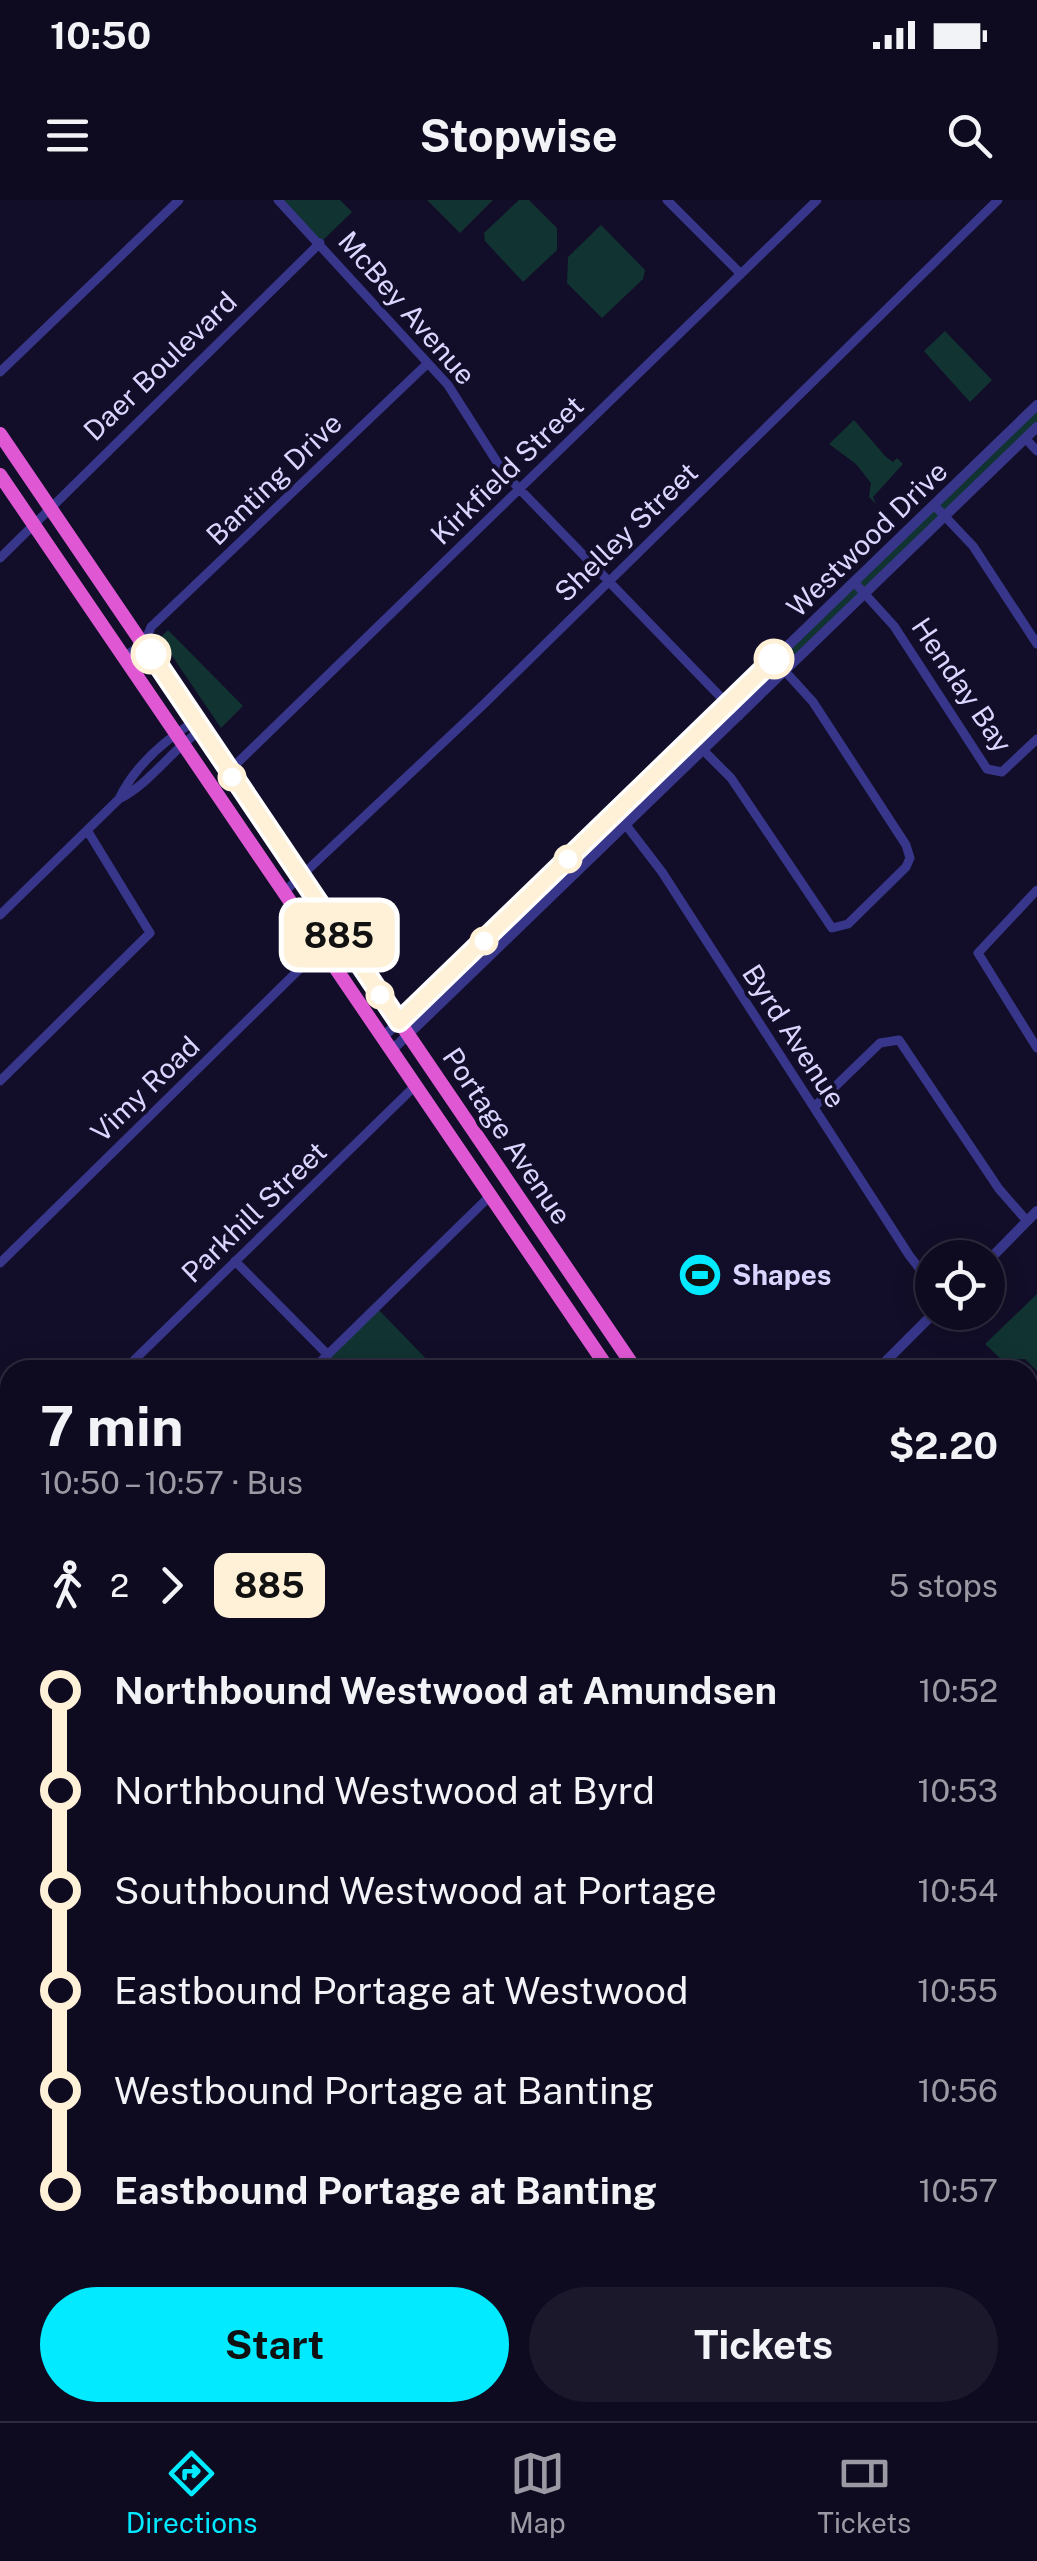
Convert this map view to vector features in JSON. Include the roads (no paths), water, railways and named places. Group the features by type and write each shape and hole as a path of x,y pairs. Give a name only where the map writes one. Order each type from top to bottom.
{"highway":[{"name":"Portage Avenue","path":"0,434 144,634 228,772 629,1360"},
{"name":"Portage Avenue","path":"0,475 602,1360"}],"street":[{"path":"0,372 179,200"},
{"name":"McBey Avenue","path":"278,200 458,398 494,460 739,716"},
{"path":"667,200 741,274"},
{"name":"Kirkfield Street","path":"228,772 817,200"},
{"name":"Shelley Street","path":"283,893 376,808 993,202"},
{"name":"Daer Boulevard","path":"0,558 49,505 320,242"},
{"name":"Banting Drive","path":"119,651 144,634 428,363"},
{"name":"Westwood Drive","path":"382,1038 1037,406"},
{"name":"Westwood Drive","path":"391,1051 1037,427"},
{"path":"1025,438 1037,451"},
{"path":"934,505 973,546 1037,644"},
{"name":"Henday Bay","path":"854,582 894,626 988,769 1002,772 1037,739"},
{"path":"703,750 731,778 825,923 838,929 848,924 906,867 909,853 813,702 774,659"},
{"path":"0,915 119,799 127,782 198,726"},
{"name":"Byrd Avenue","path":"616,812 655,861 915,1260"},
{"path":"0,1081 150,933 87,830"},
{"path":"1037,890 978,953 1037,1048"},
{"name":"Vimy Road","path":"0,1263 320,948"},
{"path":"814,1107 883,1041 899,1040 999,1189 1028,1220"},
{"name":"Parkhill Street","path":"134,1360 415,1086"},
{"path":"322,1360 490,1196"},
{"path":"1005,1243 1037,1211"},
{"path":"235,1261 328,1354"},
{"path":"886,1360 917,1330"}],"place":[{"name":"Shapes","path":"700,1275"}]}
